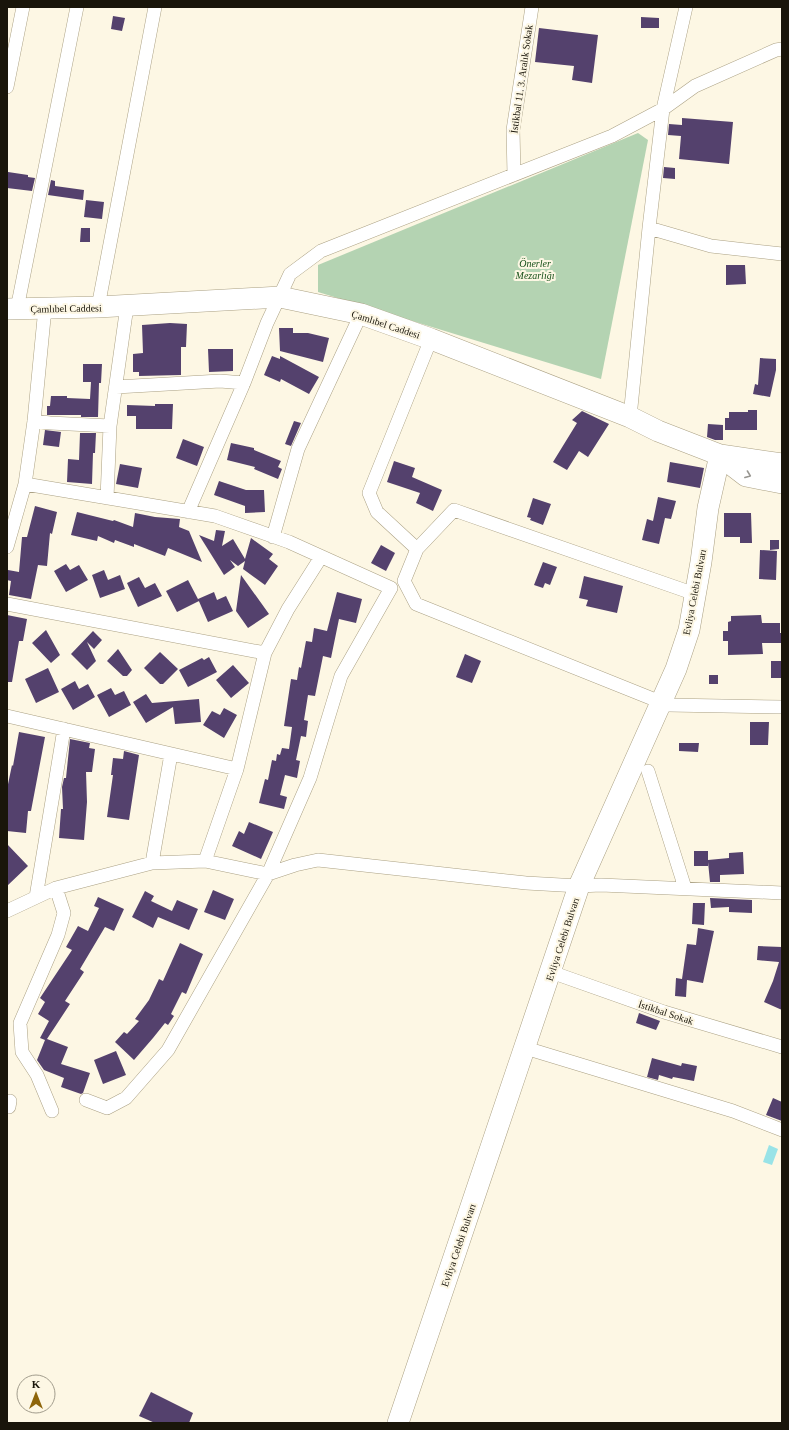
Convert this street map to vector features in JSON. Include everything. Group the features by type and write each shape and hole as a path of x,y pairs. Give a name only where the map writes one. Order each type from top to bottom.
{"main road":[{"name":"Çamlıbel Caddesi","path":"12,309 127,306 280,297 361,314 431,339 630,417 658,431 720,455 782,464"},
{"name":"Çamlıbel Caddesi","path":"720,455 746,476 782,483"},
{"name":"Evliya Celebi Bulvarı","path":"398,1423 579,886 676,669 689,630 708,508 720,455"}],"street":[{"path":"7,87 23,7"},
{"path":"12,309 77,7"},
{"path":"98,307 155,7"},
{"name":"İstikbal 11. 3. Aralık Sokak","path":"514,175 512,130 532,7"},
{"path":"630,417 649,228 663,109 686,7"},
{"path":"188,512 244,383 267,323 290,274 321,251 612,136 663,109 695,86 776,50 782,49"},
{"path":"649,228 711,246 782,254"},
{"path":"107,498 110,426 127,306"},
{"path":"7,547 25,484 34,421 45,308"},
{"path":"273,537 298,448 361,314"},
{"path":"417,549 377,512 369,493 431,339"},
{"path":"116,387 220,381 244,383"},
{"path":"34,421 110,426"},
{"path":"25,484 215,516 273,537 391,588 341,676 310,778 268,874 168,1050 126,1098 108,1108 86,1100"},
{"path":"695,594 454,510 417,549 404,581 416,604 661,703 668,705 782,707"},
{"path":"205,861 237,768 265,653 288,609 321,557"},
{"path":"7,604 265,653"},
{"path":"7,716 237,768"},
{"path":"36,897 64,729"},
{"path":"152,863 171,754"},
{"path":"648,771 685,888"},
{"path":"7,911 56,888 152,863 205,861 268,874 295,865 318,860 526,883 579,886 601,885 685,888 782,893"},
{"path":"52,1111 37,1075 22,1052 20,1023 58,935 64,913 56,888"},
{"name":"İstikbal Sokak","path":"551,972 664,1012 782,1047"},
{"path":"532,1050 733,1111 782,1130"}],"green space":[{"name":"Önerler Mezarlığı","path":"638,133 648,140 601,379 318,292 318,265"}],"water":[{"path":"769,1145 778,1149 772,1165 763,1162"}],"building":[{"path":"113,16 125,18 122,31 111,29"},
{"path":"641,17 659,18 659,28 641,28"},
{"path":"539,28 598,35 592,83 572,80 574,66 535,62"},
{"path":"682,118 733,122 729,164 679,159 681,136 668,135 669,124 682,125"},
{"path":"664,167 675,168 675,179 663,178"},
{"path":"8,172 28,175 28,177 35,178 32,191 7,188"},
{"path":"51,180 55,181 55,186 84,190 83,200 48,195"},
{"path":"86,200 104,202 102,219 84,217"},
{"path":"81,228 90,228 90,242 80,242"},
{"path":"726,265 745,265 746,284 726,285"},
{"path":"170,323 187,324 186,347 181,347 181,375 139,376 139,372 133,372 133,354 143,353 142,325"},
{"path":"279,328 293,328 293,333 308,333 329,338 323,362 280,351"},
{"path":"208,349 233,349 233,371 209,372"},
{"path":"272,356 280,359 280,356 319,377 309,394 281,379 280,382 264,375"},
{"path":"760,358 776,359 776,370 770,397 753,394 755,384 758,385"},
{"path":"83,364 102,364 101,383 99,383 98,417 81,417 81,415 47,415 47,406 50,406 51,396 67,396 67,398 90,399 91,382 83,382"},
{"path":"155,404 173,404 172,429 136,429 136,416 127,416 127,405 155,406"},
{"path":"748,410 757,410 757,430 725,430 725,418 729,418 729,412 748,412"},
{"path":"582,411 609,424 588,457 579,451 567,470 553,462 577,423 572,420"},
{"path":"294,421 301,423 291,446 285,444"},
{"path":"708,424 723,425 723,440 715,440 707,437"},
{"path":"45,430 61,432 59,447 43,445"},
{"path":"80,433 96,433 95,453 93,453 92,484 67,482 68,459 79,460"},
{"path":"183,439 204,447 197,466 176,458"},
{"path":"231,443 254,448 254,450 281,461 278,467 282,469 278,479 254,469 255,467 227,460"},
{"path":"394,461 415,468 412,477 442,490 433,511 416,503 420,493 387,482"},
{"path":"670,462 704,468 700,488 667,482"},
{"path":"120,464 142,468 138,488 116,484"},
{"path":"219,481 246,490 264,490 265,512 245,513 245,506 214,495"},
{"path":"658,497 676,501 671,519 665,518 659,544 642,540 647,519 653,521"},
{"path":"533,498 551,504 543,525 530,520 531,518 527,517"},
{"path":"35,506 57,512 52,534 50,533 47,566 38,565 31,599 9,595 11,581 7,580 7,576 8,570 19,572 22,537 27,537"},
{"path":"77,512 114,520 133,527 135,513 155,517 180,519 179,527 189,531 202,562 168,548 165,556 134,544 134,547 115,540 114,543 98,536 97,541 71,535"},
{"path":"724,513 751,513 752,543 740,543 740,537 724,537"},
{"path":"216,530 225,531 222,546 233,539 245,559 251,538 273,554 269,559 278,566 265,585 243,569 245,561 238,566 230,560 235,567 224,575 199,535 214,541"},
{"path":"770,540 779,540 779,549 770,550"},
{"path":"381,545 395,553 386,571 371,563"},
{"path":"760,550 777,551 776,580 759,579"},
{"path":"543,562 557,567 550,585 545,583 543,588 534,585"},
{"path":"66,564 70,570 79,565 88,580 66,592 54,571"},
{"path":"104,570 108,580 120,575 125,589 100,598 92,575"},
{"path":"241,575 269,614 248,628 236,611"},
{"path":"584,576 623,586 617,613 586,606 588,600 579,598"},
{"path":"139,577 145,588 155,583 162,596 138,607 127,583"},
{"path":"188,580 199,601 177,612 166,591"},
{"path":"214,592 217,600 226,596 233,611 208,622 198,599"},
{"path":"337,592 362,599 356,623 339,619 331,658 323,656 315,696 308,695 304,720 308,721 306,737 301,736 296,760 300,761 297,778 285,775 280,795 287,797 284,809 259,803 265,779 268,780 272,760 276,761 277,754 280,755 282,748 289,749 292,727 284,726 291,679 297,680 306,641 312,642 314,628 327,631"},
{"path":"7,615 27,619 23,641 19,641 12,682 7,682"},
{"path":"761,615 762,623 780,623 782,643 762,643 763,654 728,655 728,641 723,641 723,631 728,631 728,622 731,621 731,616"},
{"path":"46,630 60,655 51,663 32,643"},
{"path":"93,631 102,640 94,649 87,642 96,661 87,670 71,654"},
{"path":"118,649 132,670 127,676 123,676 107,661"},
{"path":"160,652 178,669 163,684 160,684 144,668"},
{"path":"465,654 481,661 472,683 456,677"},
{"path":"209,657 217,672 188,687 179,670 202,658 204,660"},
{"path":"771,661 782,661 782,678 771,678"},
{"path":"233,665 249,683 231,698 216,680"},
{"path":"48,668 59,692 36,703 25,679"},
{"path":"709,675 718,675 718,684 709,684"},
{"path":"75,681 79,689 88,684 95,697 73,710 61,689"},
{"path":"111,688 115,695 124,691 131,705 109,717 97,695"},
{"path":"146,694 152,703 199,699 201,722 175,724 173,707 146,723 133,702"},
{"path":"224,708 237,715 224,738 203,725 212,711 220,715"},
{"path":"750,722 769,722 768,745 750,745"},
{"path":"19,732 45,737 31,811 28,811 26,833 7,831 7,789"},
{"path":"70,739 90,743 89,748 95,749 92,772 86,772 87,802 84,840 59,838 61,809 63,809 62,787 64,778 66,778"},
{"path":"679,743 699,743 698,752 679,751"},
{"path":"124,751 139,755 129,820 107,817 113,775 111,775 113,758 123,759"},
{"path":"249,822 273,832 261,859 232,846 239,831 244,834"},
{"path":"7,844 28,866 7,886"},
{"path":"694,851 708,851 708,860 729,858 729,853 743,852 744,874 720,875 720,882 710,882 708,862 708,866 694,866"},
{"path":"213,890 234,899 225,920 204,912"},
{"path":"145,891 154,896 151,901 172,911 177,900 198,909 189,930 158,917 153,928 132,917"},
{"path":"98,897 124,909 114,931 105,927 80,969 84,972 65,1001 70,1004 47,1039 68,1047 61,1064 90,1073 83,1093 81,1094 61,1087 64,1078 44,1070 37,1060 45,1040 40,1038 49,1021 38,1014 45,1002 40,998 72,950 66,947 78,926 88,931 99,908 94,906"},
{"path":"710,898 752,900 752,913 729,912 729,907 711,908"},
{"path":"693,903 705,903 704,925 692,924"},
{"path":"698,928 714,931 703,983 687,980 686,997 675,996 676,978 682,979 687,944 696,945"},
{"path":"180,943 203,954 186,994 182,992 171,1014 174,1016 168,1025 165,1023 134,1060 115,1042 124,1032 127,1034 139,1021 135,1019 149,1000 159,979 163,981"},
{"path":"758,946 782,947 782,1010 764,1002 779,962 757,960"},
{"path":"639,1013 660,1021 656,1030 636,1023"},
{"path":"116,1051 126,1075 103,1084 94,1060"},
{"path":"652,1058 681,1066 682,1063 697,1066 694,1081 673,1077 672,1079 659,1075 658,1080 647,1077"},
{"path":"773,1098 782,1102 782,1121 766,1115"},
{"path":"151,1392 193,1413 189,1423 155,1423 139,1416"}]}
